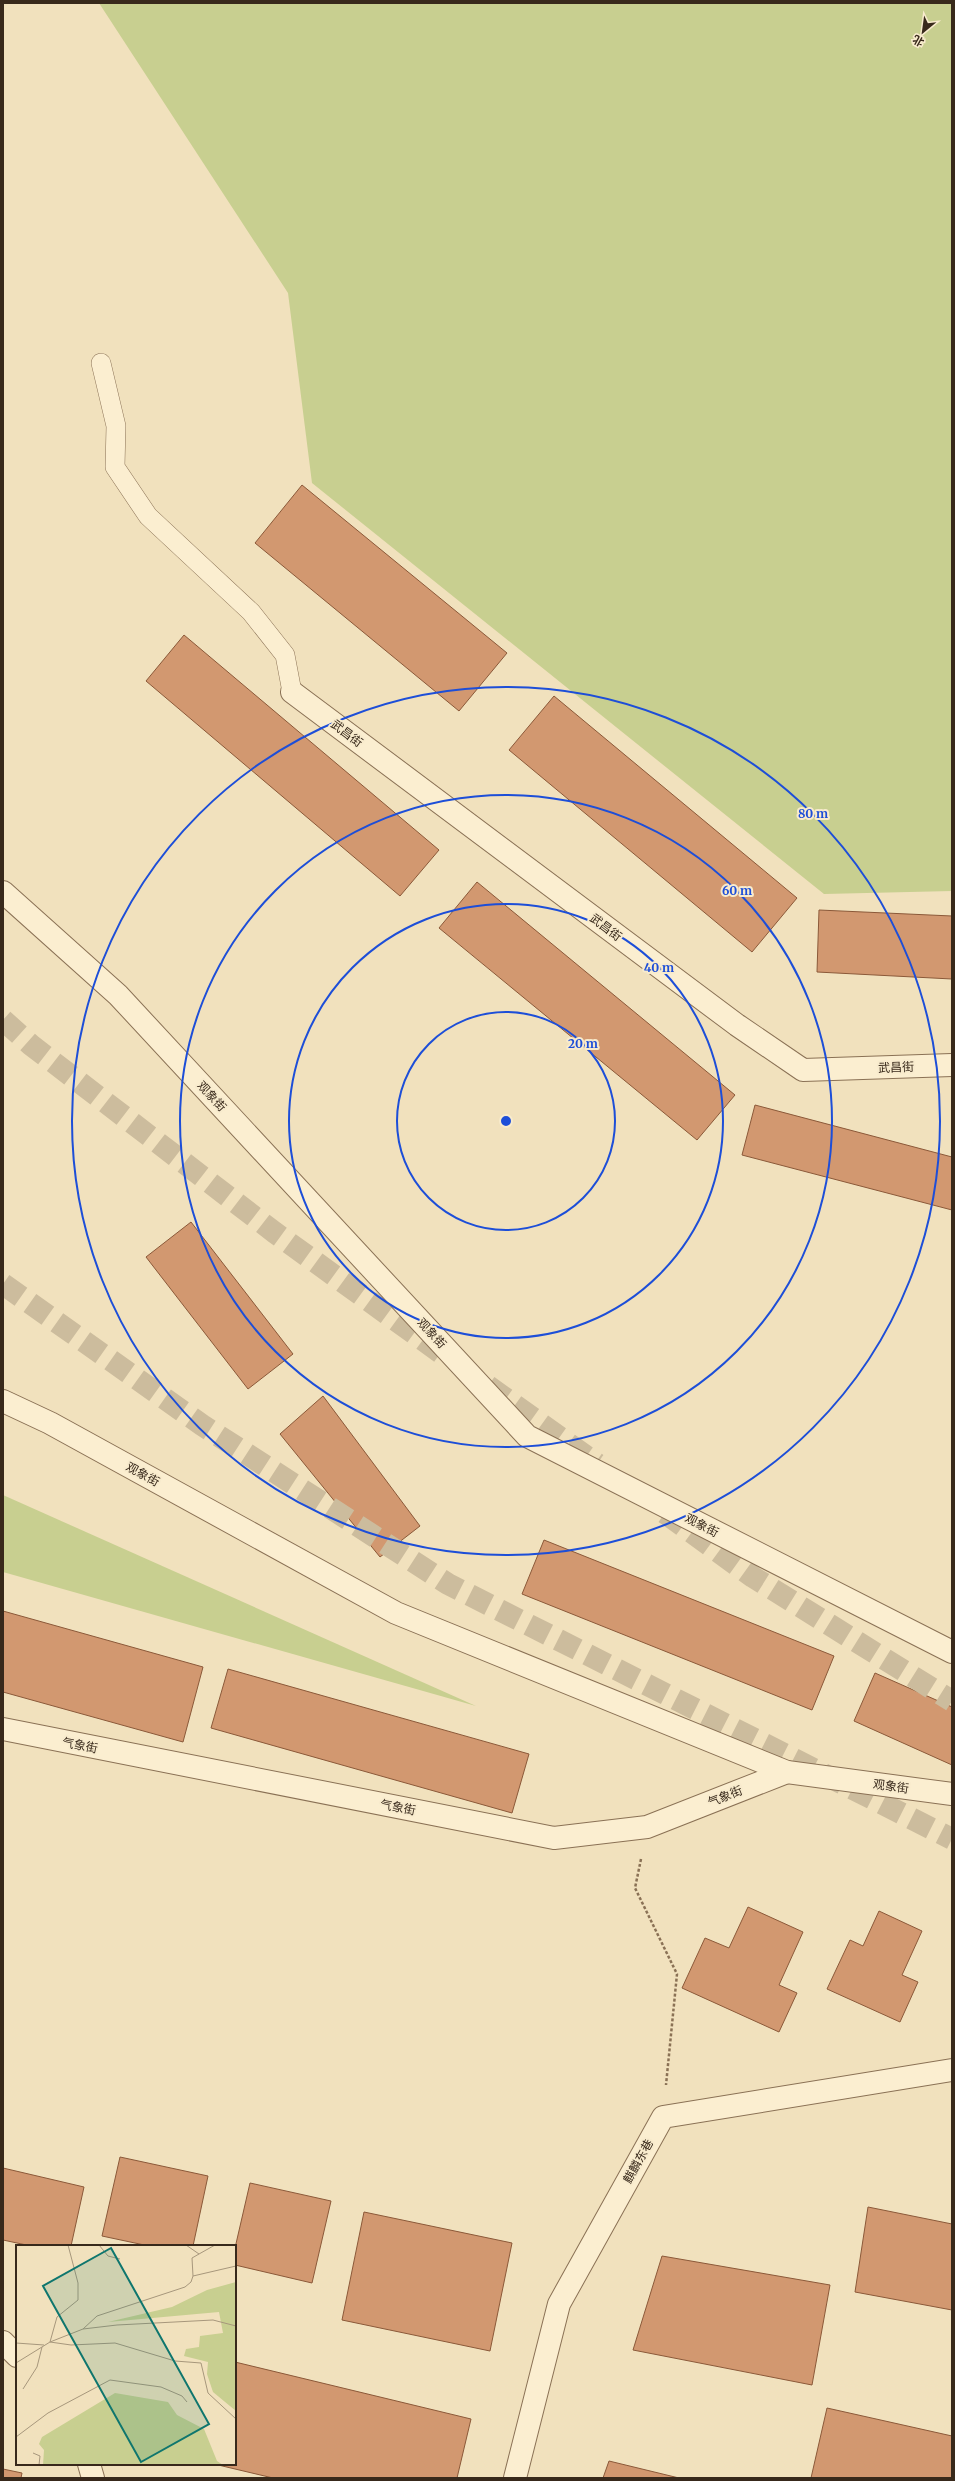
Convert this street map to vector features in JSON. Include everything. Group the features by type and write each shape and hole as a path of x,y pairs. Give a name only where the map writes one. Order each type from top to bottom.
{"street":[{"name":"武昌街","path":"292,692 737,1024 803,1070 952,1065"},
{"name":"观象街","path":"3,892 118,995 527,1436 952,1652"},
{"name":"观象街","path":"3,1402 50,1422 396,1613 787,1772 952,1794"},
{"name":"气象街","path":"3,1730 554,1838 647,1827 787,1772"},
{"path":"662,2117 952,2070"},
{"name":"麒麟东巷","path":"515,2478 559,2304 662,2117"},
{"path":"3,2342 16,2355"},
{"path":"90,2465 93,2478"}],"lane":[{"path":"101,363 116,426 115,467 148,516 252,612 285,655 292,692"}],"path":[{"path":"647,1827 635,1888 677,1974 662,2117"}],"green space":[{"path":"99,3 952,3 952,891 824,894 312,483 288,293"},
{"path":"3,1495 476,1706 3,1572"}],"building":[{"path":"302,485 507,653 459,711 255,543"},
{"path":"184,635 439,850 400,896 146,681"},
{"path":"554,696 797,898 752,952 509,750"},
{"path":"477,882 735,1095 697,1140 439,928"},
{"path":"819,910 952,916 952,979 817,972"},
{"path":"755,1105 952,1157 952,1210 742,1155"},
{"path":"191,1222 293,1354 248,1389 146,1257"},
{"path":"323,1396 420,1526 380,1557 280,1434"},
{"path":"544,1540 834,1656 812,1710 522,1594"},
{"path":"3,1611 203,1667 183,1742 3,1692"},
{"path":"228,1669 529,1754 512,1813 211,1728"},
{"path":"875,1673 952,1707 952,1765 854,1721"},
{"path":"748,1907 803,1932 779,1985 797,1993 779,2032 682,1988 705,1938 729,1948"},
{"path":"879,1911 922,1931 902,1975 918,1982 900,2022 827,1989 850,1940 863,1946"},
{"path":"120,2157 208,2176 193,2245 144,2245 102,2236"},
{"path":"3,2168 84,2187 71,2245 26,2245 3,2240"},
{"path":"250,2183 331,2201 312,2283 236,2265 236,2245"},
{"path":"868,2207 952,2224 952,2310 855,2292"},
{"path":"364,2212 512,2243 490,2351 342,2320"},
{"path":"662,2256 830,2285 812,2385 633,2350"},
{"path":"236,2362 471,2419 457,2478 273,2478 218,2465 236,2465"},
{"path":"827,2408 952,2436 952,2478 811,2478"},
{"path":"609,2461 679,2478 603,2478"},
{"path":"3,2469 22,2473 21,2478 3,2478"}],"tunnel":[{"path":"3,1020 31,1045 274,1232 445,1356"},
{"path":"3,1284 202,1425 448,1584 952,1839"},
{"path":"488,1386 597,1464"},
{"path":"665,1513 753,1577 952,1701"}]}
